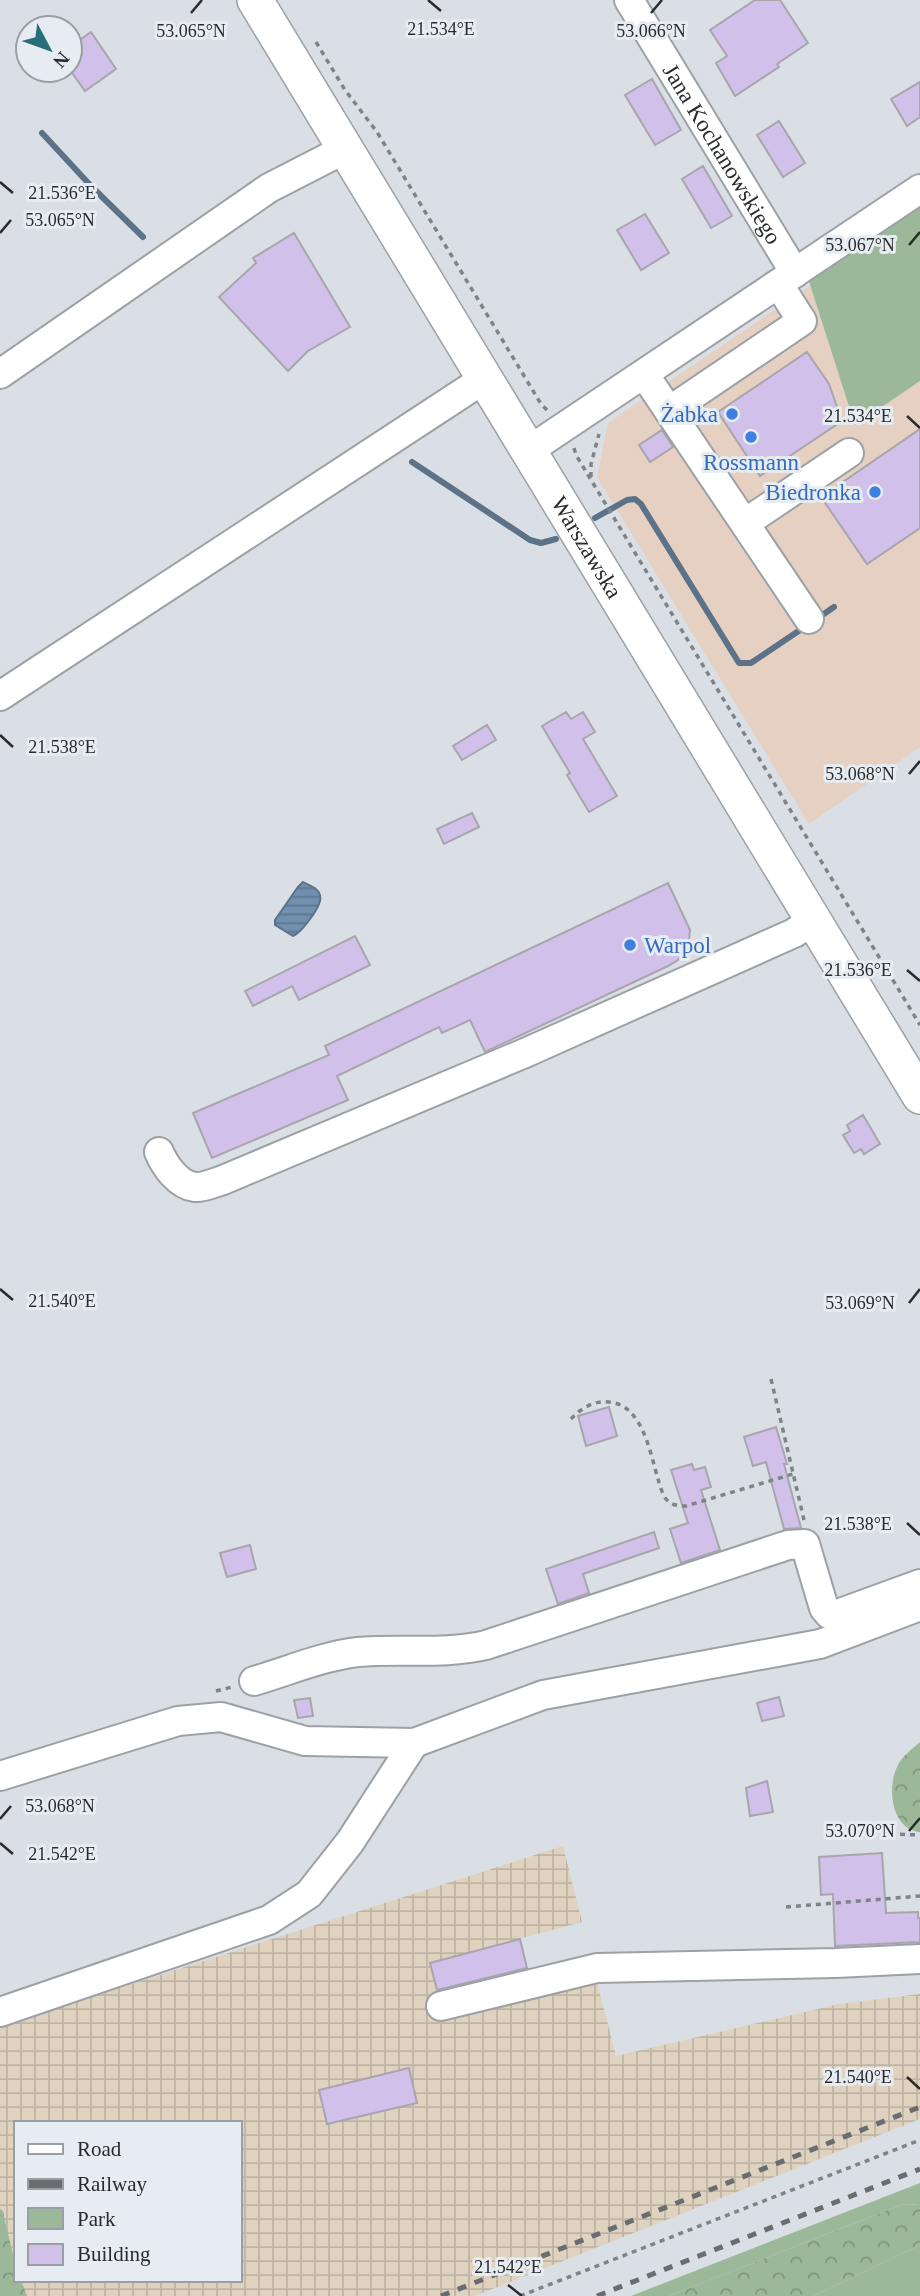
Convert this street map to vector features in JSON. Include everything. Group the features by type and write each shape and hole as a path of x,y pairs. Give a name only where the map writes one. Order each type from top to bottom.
{"main road":[{"name":"Warszawska","path":"256,0 920,1096"}],"street":[{"name":"Jana Kochanowskiego","path":"629,0 787,279 802,321 669,411"},
{"path":"0,373 269,188 345,149"},
{"path":"528,451 920,188"},
{"path":"644,374 809,619"},
{"path":"0,696 484,379"},
{"path":"744,523 849,453"},
{"path":"159,1152 164,1164 176,1177 195,1187 223,1180 525,1054 794,933 814,920"},
{"path":"254,1681 359,1652 456,1650 486,1645 772,1548 788,1545 805,1544 824,1608 829,1614 835,1615 920,1584"},
{"path":"0,1776 178,1721 220,1717 305,1741 414,1742 543,1695 820,1644 920,1606"},
{"path":"0,2012 269,1920 309,1894 350,1842 414,1742"},
{"path":"441,2006 597,1968 920,1959"}],"path":[{"path":"316,42 345,90 377,132 541,404 553,413"},
{"path":"591,479 591,464 600,431"},
{"path":"604,501 920,1025"},
{"path":"771,1379 805,1524 805,1544"},
{"path":"571,1419 584,1408 596,1403 606,1401 625,1408 640,1425 665,1499 677,1506 686,1506 793,1474"},
{"path":"890,1834 920,1835"},
{"path":"786,1907 920,1896"},
{"path":"520,2296 920,2140"}],"shaded area":[{"path":"811,285 855,424 920,381 920,747 809,824 597,477 608,423"},
{"path":"563,1846 582,1922 430,1963 444,2017 596,1978 616,2056 839,2004 920,1994 920,2119 475,2296 13,2296 0,2247 0,2026"}],"green space":[{"path":"920,195 920,381 855,425 806,272"},
{"path":"920,1742 920,1832 910,1829 897,1816 892,1786 899,1763"},
{"path":"920,2183 920,2205 903,2204 669,2296 631,2296"},
{"path":"903,2204 920,2205 920,2245 813,2296 669,2296"},
{"path":"0,2209 3,2211 14,2259 14,2282 22,2282 27,2296 0,2296"},
{"path":"920,2245 920,2296 813,2296"}],"water":[{"path":"303,882 318,891 320,900 311,918 293,936 275,925 275,920"}],"building":[{"path":"755,0 780,0 808,43 777,64 779,67 735,96 716,63 727,56 710,30"},
{"path":"91,32 116,69 85,91 80,84 84,84 84,37"},
{"path":"652,79 681,130 655,145 625,95"},
{"path":"920,82 920,117 907,126 891,99"},
{"path":"779,121 805,163 783,177 757,135"},
{"path":"703,166 732,216 711,228 682,179"},
{"path":"645,214 669,253 641,270 617,230"},
{"path":"294,233 350,327 308,351 288,371 219,297 256,263 253,258"},
{"path":"807,352 829,384 842,421 760,476 718,412"},
{"name":"Biedronka","path":"920,429 920,528 867,564 821,497"},
{"path":"662,430 673,447 650,462 639,445"},
{"path":"566,712 571,719 583,712 595,732 583,739 617,796 589,812 542,726"},
{"path":"487,725 496,740 462,760 453,746"},
{"path":"472,813 479,827 444,844 437,829"},
{"path":"668,883 690,930 685,950 678,960 485,1052 470,1020 442,1033 439,1027 337,1076 348,1100 212,1158 193,1113 329,1055 325,1046"},
{"path":"355,936 370,965 299,1000 292,986 253,1006 245,991"},
{"path":"863,1115 880,1144 864,1154 861,1149 854,1153 843,1135 850,1131 847,1125"},
{"path":"609,1407 617,1436 586,1446 578,1416"},
{"path":"776,1427 801,1528 784,1529 766,1462 753,1466 744,1437"},
{"path":"692,1464 694,1470 705,1467 711,1487 701,1490 720,1550 681,1563 670,1529 688,1523 671,1470"},
{"path":"654,1532 659,1548 583,1574 589,1593 558,1604 546,1569"},
{"path":"250,1545 256,1569 227,1577 220,1553"},
{"path":"779,1697 784,1716 762,1721 757,1703"},
{"path":"310,1698 313,1716 298,1718 294,1700"},
{"path":"767,1781 773,1812 750,1816 746,1788"},
{"path":"882,1853 886,1913 918,1912 920,1942 835,1946 833,1894 821,1895 819,1857"},
{"path":"520,1939 527,1968 437,1990 430,1963"},
{"path":"409,2068 417,2103 327,2124 319,2090"}],"waterway":[{"path":"42,133 143,237"},
{"path":"412,462 530,540 541,543 556,539"},
{"path":"595,518 627,500 635,499 641,504 739,663 751,663 806,626"},
{"path":"815,620 834,607"}],"railway":[{"path":"441,2296 920,2107"},
{"path":"597,2296 920,2169"}],"place":[{"name":"Żabka","path":"732,414"},
{"name":"Rossmann","path":"751,437"},
{"name":"Biedronka","path":"875,492"},
{"name":"Warpol","path":"630,945"}]}
